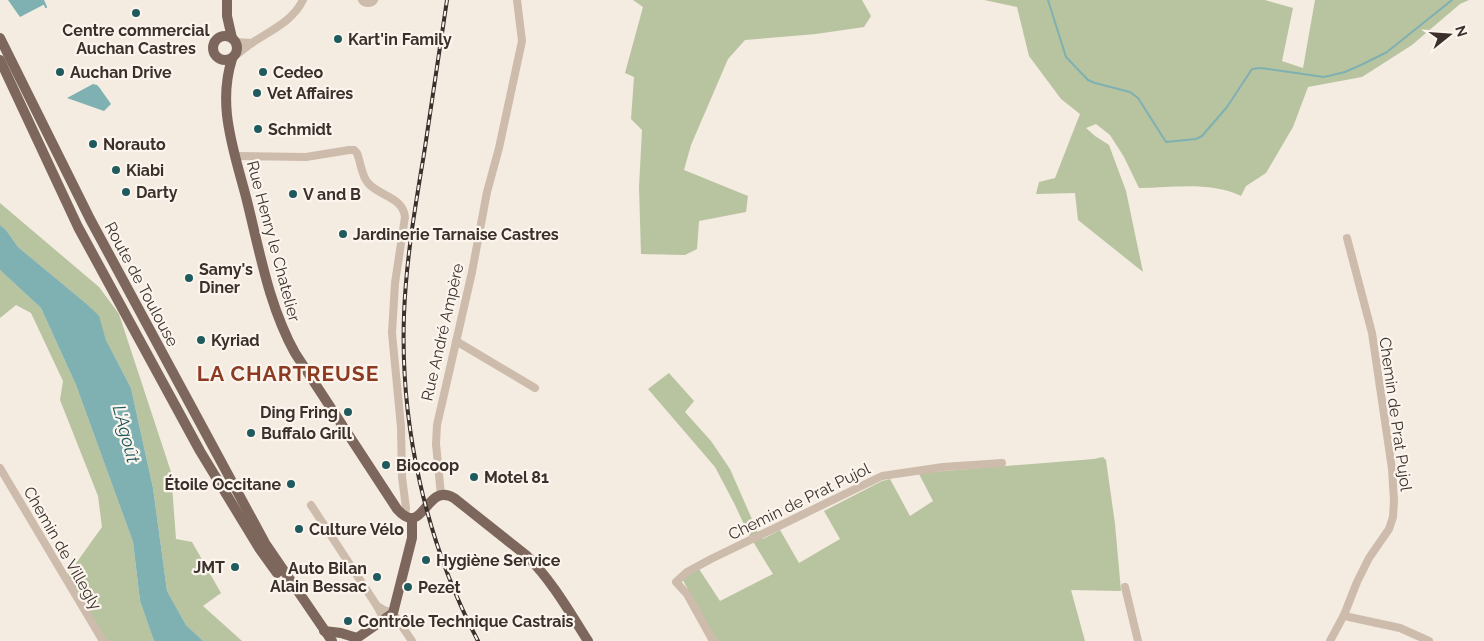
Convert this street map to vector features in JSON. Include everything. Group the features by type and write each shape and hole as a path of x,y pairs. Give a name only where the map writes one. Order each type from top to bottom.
{"main road":[{"path":"227,0 227,16 238,48 234,57 225,61 218,59 213,48 227,16"},
{"path":"219,38 226,36 234,40"},
{"name":"Route de Toulouse","path":"0,38 90,219 264,543 324,636"},
{"name":"Rue Henry le Chatelier","path":"234,57 227,80 227,116 276,312 285,334 300,360 397,510 408,517"},
{"name":"Rue Henry le Chatelier","path":"218,59 227,80"},
{"name":"Route de Toulouse","path":"0,60 78,227 200,451 259,548 324,636 332,641"},
{"path":"324,636 346,634 357,639 389,616 412,538 408,517 422,514 432,499 441,495 448,495 537,566 559,594 588,641"}],"street":[{"path":"234,57 252,43 282,25 292,16 303,0"},
{"path":"362,0 367,3 374,0"},
{"name":"Rue André Ampère","path":"441,495 436,444 437,425 472,272 487,192 499,148 522,41 517,0"},
{"path":"234,40 252,43"},
{"path":"236,156 306,157 354,150 357,153 367,182 397,203 404,211 405,217 395,283 392,334 402,477 408,517"},
{"name":"Chemin de Prat Pujol","path":"1330,641 1344,615 1356,582 1368,558 1389,528 1394,501 1392,469 1373,342 1368,315 1347,238"},
{"path":"456,341 535,388"},
{"name":"Chemin de Prat Pujol","path":"713,641 687,594 676,582 687,572 711,558 882,476 934,468 1002,463"},
{"name":"Chemin de Villegly","path":"0,468 102,641"},
{"path":"311,505 377,606 384,610 412,641"},
{"path":"1125,587 1138,641"},
{"path":"1344,615 1400,628 1429,641"}],"green space":[{"path":"633,0 862,0 871,16 864,27 816,34 745,40 728,59 691,145 684,170 748,196 746,212 699,221 697,249 685,255 641,254 639,187 642,130 631,119 634,77 625,73 643,7"},
{"path":"984,0 1265,0 1293,8 1282,61 1303,68 1315,0 1469,0 1460,4 1412,45 1362,77 1308,87 1293,127 1266,173 1246,186 1241,196 1229,191 1204,187 1139,188 1124,157 1110,135 1096,124 1086,128 1109,145 1126,191 1143,272 1078,220 1075,193 1036,194 1039,182 1055,178 1080,114 1061,99 1029,56 1017,7"},
{"path":"0,203 99,287 119,314 171,472 176,539 192,542 221,593 203,606 242,641 203,641 186,625 167,591 153,488 131,388 106,340 98,316 88,305 18,247 0,225"},
{"path":"0,270 41,308 76,385 133,542 140,601 154,641 102,641 64,580 102,527 98,496 60,400 63,381 31,313 16,305 0,318"},
{"path":"669,373 694,401 685,412 711,441 730,469 758,533 763,539 780,530 799,563 840,539 824,511 882,481 890,479 910,516 933,501 919,474 1103,457 1106,460 1115,524 1121,591 1071,590 1085,641 717,641 683,580 699,569 720,601 773,574 749,535 715,467 648,389"}],"water":[{"path":"8,0 43,0 45,4 20,17"},
{"path":"93,84 99,87 111,104 104,111 67,98"},
{"name":"L'Agoût","path":"0,225 18,247 99,316 106,340 131,388 153,488 167,591 186,625 203,641 154,641 140,601 133,542 76,385 41,308 0,270"}],"waterway":[{"path":"43,0 46,7"},
{"path":"1048,0 1066,57 1088,80 1130,92 1138,98 1166,142 1196,139 1202,136 1227,107 1252,69 1261,68 1324,77 1345,72 1387,52 1452,0"}],"railway":[{"path":"447,0 409,254 404,315 404,357 412,441 420,483 444,564 478,641"}],"place":[{"name":"Centre commercial Auchan Castres","path":"136,13"},
{"name":"Kart'in Family","path":"338,39"},
{"name":"Auchan Drive","path":"60,72"},
{"name":"Cedeo","path":"263,72"},
{"name":"Vet Affaires","path":"257,93"},
{"name":"Schmidt","path":"258,129"},
{"name":"Norauto","path":"93,144"},
{"name":"Kiabi","path":"116,170"},
{"name":"Darty","path":"126,192"},
{"name":"V and B","path":"293,194"},
{"name":"Jardinerie Tarnaise Castres","path":"343,234"},
{"name":"Samy's Diner","path":"189,278"},
{"name":"Kyriad","path":"201,340"},
{"name":"Ding Fring","path":"348,412"},
{"name":"Buffalo Grill","path":"251,433"},
{"name":"Biocoop","path":"386,465"},
{"name":"Motel 81","path":"474,477"},
{"name":"Étoile Occitane","path":"291,484"},
{"name":"Culture Vélo","path":"299,529"},
{"name":"Hygiène Service","path":"426,560"},
{"name":"JMT","path":"235,567"},
{"name":"Auto Bilan Alain Bessac","path":"377,577"},
{"name":"Pezet","path":"408,587"},
{"name":"Contrôle Technique Castrais","path":"348,621"}],"district":[{"name":"LA CHARTREUSE","path":"288,374"}]}
